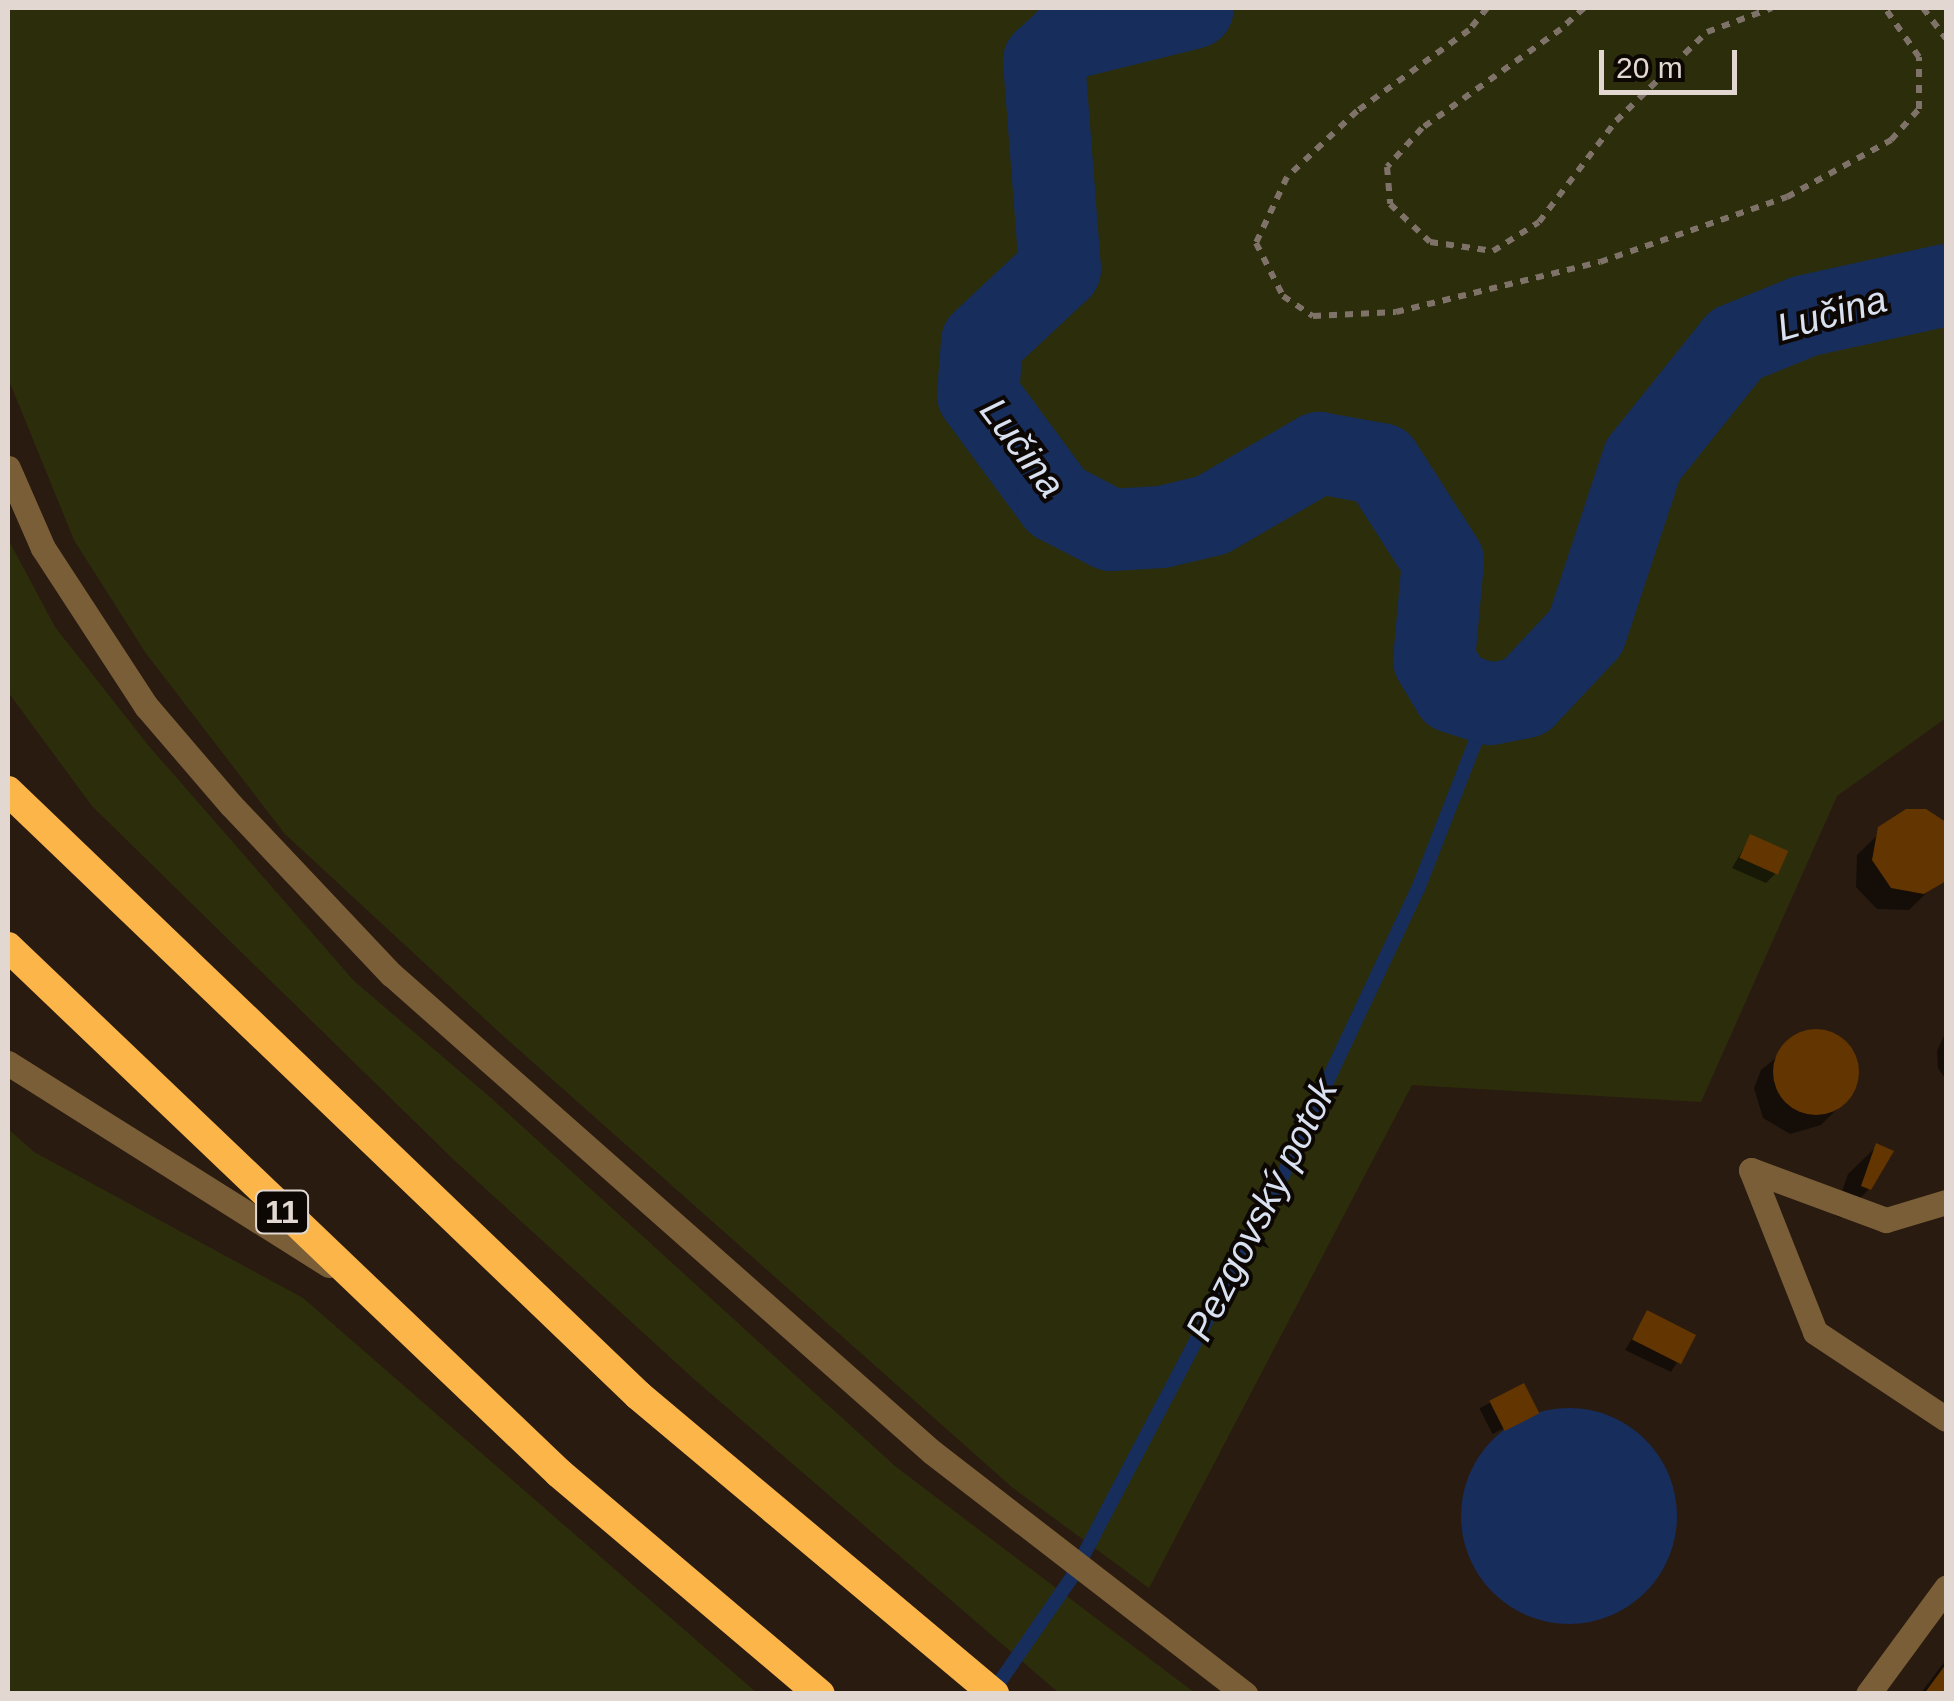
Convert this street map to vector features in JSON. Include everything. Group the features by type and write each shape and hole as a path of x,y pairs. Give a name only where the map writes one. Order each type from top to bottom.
{"highway":[{"path":"8,791 312,1088 638,1396 994,1694"},
{"name":"11","path":"8,947 351,1279 560,1473 820,1694"}],"lane":[{"path":"8,468 44,548 146,706 231,804 391,974 932,1452 1245,1694"},
{"path":"8,775 45,826"},
{"path":"8,1062 351,1279"},
{"path":"1946,1202 1886,1220 1752,1170 1815,1332 1946,1419"},
{"path":"1868,1694 1946,1588"}],"path":[{"path":"1487,8 1469,30 1356,111 1287,177 1256,243 1282,296 1313,316 1396,312 1600,262 1787,197 1891,140 1919,109 1919,57 1885,8"},
{"path":"1584,8 1561,29 1422,128 1387,167 1390,204 1430,242 1493,251 1539,222 1616,120 1707,32 1772,8"},
{"path":"1924,8 1946,38"}],"green space":[{"path":"8,8 1946,8 1946,718 1837,796 1701,1102 1412,1085 1149,1588 1013,1488 500,1033 285,834 145,652 74,540 8,378"},
{"path":"8,539 55,627 148,745 354,981 491,1098 896,1467 1195,1693 1059,1693 695,1380 454,1160 92,806 8,692"},
{"path":"8,1129 34,1152 303,1298 757,1693 8,1693"}],"water":[{"path":"1569,1408 1611,1416 1646,1439 1669,1474 1677,1516 1669,1558 1646,1593 1611,1616 1569,1624 1527,1616 1492,1593 1469,1558 1461,1516 1469,1474 1492,1439 1527,1416"}],"building":[{"path":"1906,809 1926,809 1946,822 1946,881 1924,894 1891,888 1872,860 1878,827"},
{"path":"1750,834 1788,851 1778,875 1739,858"},
{"path":"1808,1029 1824,1029 1847,1041 1856,1055 1856,1089 1847,1103 1824,1115 1808,1115 1792,1108 1780,1096 1773,1080 1773,1064 1780,1048 1792,1036"},
{"path":"1876,1143 1894,1151 1871,1190 1861,1186"},
{"path":"1647,1310 1696,1335 1681,1364 1632,1339"},
{"path":"1524,1383 1539,1413 1505,1431 1489,1401"},
{"path":"1946,1664 1946,1694 1924,1694"}],"waterway":[{"name":"Lučina","path":"1193,8 1068,39 1044,61 1060,269 982,342 978,395 1057,502 1111,530 1162,527 1212,515 1319,453 1381,464 1443,561 1434,660 1453,692 1490,704 1525,697 1586,632 1643,460 1736,344 1805,316 1946,285"},
{"name":"Pezgovský potok","path":"992,1693 1072,1577 1286,1169 1418,889 1490,704"}]}
